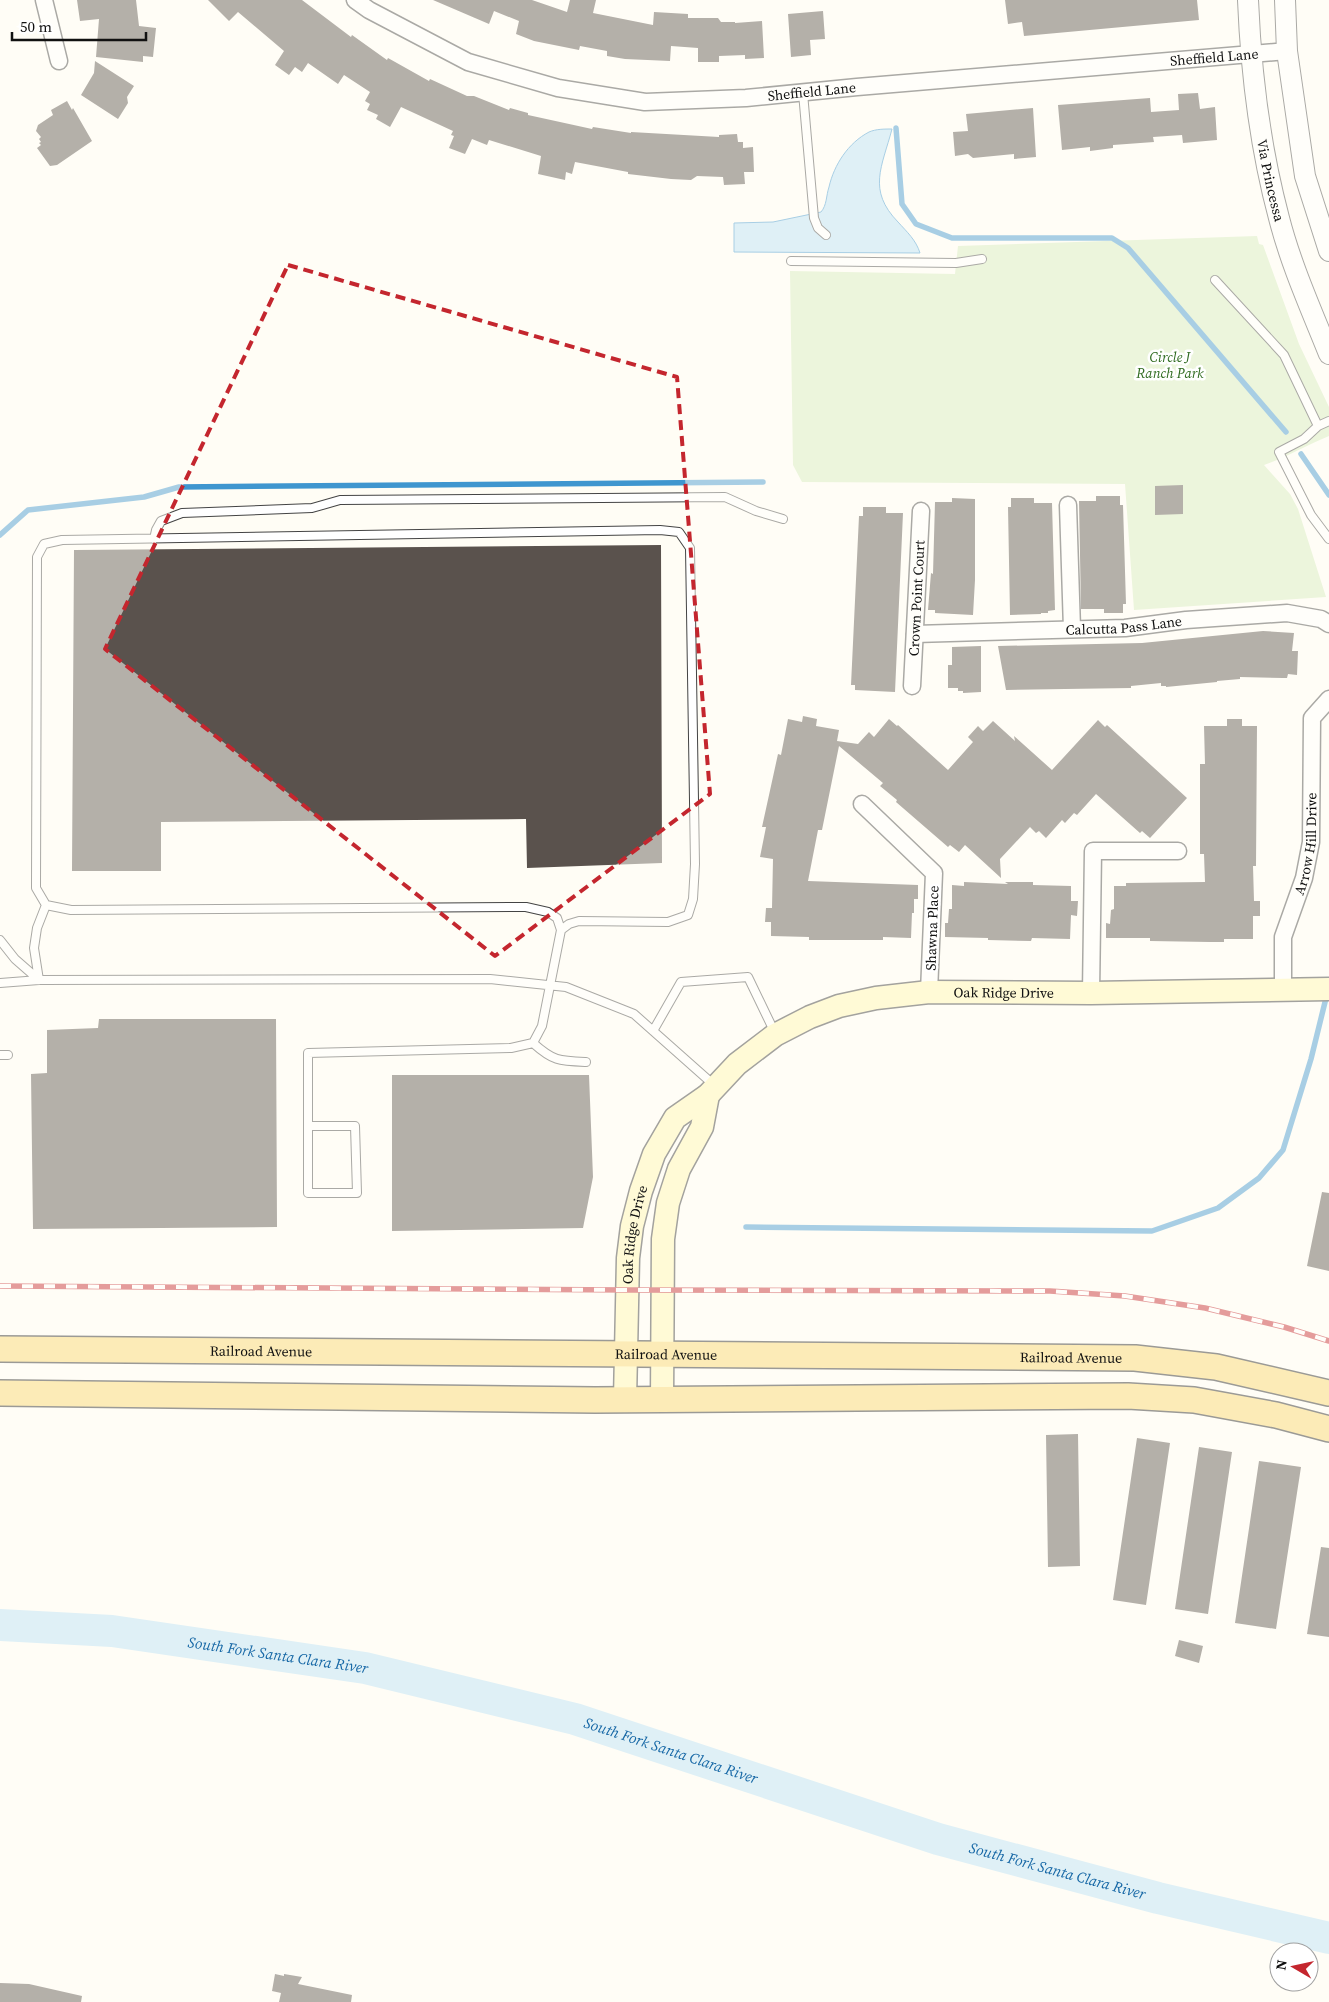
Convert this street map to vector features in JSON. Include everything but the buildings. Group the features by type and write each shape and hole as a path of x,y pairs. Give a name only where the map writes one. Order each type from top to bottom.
{"main road":[{"name":"Oak Ridge Drive","path":"625,1400 628,1258 632,1226 641,1191 654,1154 675,1118 711,1090 737,1064 775,1035 810,1017 840,1006 876,998 929,992 1091,993 1329,989"},
{"name":"Oak Ridge Drive","path":"662,1400 663,1239 668,1203 679,1169 702,1126 711,1090"},
{"name":"Railroad Avenue","path":"0,1349 1134,1358 1216,1367 1329,1393"},
{"path":"0,1393 625,1400 1128,1396 1194,1400 1276,1415 1329,1429"}],"street":[{"path":"44,0 59,61"},
{"name":"Sheffield Lane","path":"355,0 372,5 468,62 558,88 645,102 746,98 1287,51"},
{"name":"Via Princessa","path":"1248,0 1250,55 1263,146 1279,219 1304,293 1329,354"},
{"path":"1285,0 1287,51 1305,176 1329,251"},
{"path":"1068,505 1072,629"},
{"name":"Crown Point Court","path":"912,686 921,511"},
{"name":"Calcutta Pass Lane","path":"915,634 1125,628 1186,620 1287,613 1321,619 1329,624"},
{"name":"Arrow Hill Drive","path":"1283,990 1283,936 1304,878 1311,842 1312,718 1329,699"},
{"name":"Shawna Place","path":"862,804 934,873 929,992"},
{"path":"1091,993 1093,852 1178,851"}],"lane":[{"path":"803,92 814,218 818,228 826,235"},
{"path":"791,261 956,262 982,259"},
{"path":"1215,280 1284,355 1318,426"},
{"path":"1329,421 1318,426 1304,439 1279,452 1311,514 1329,539"},
{"path":"154,539 161,521 182,513 312,508 340,500 725,497 756,511 783,518"},
{"path":"308,1126 355,1126 357,1193 308,1193 308,1126 308,1053 511,1048 533,1043 542,1026 561,930 557,918 548,912 526,907 71,910 46,905 36,888 37,557 44,544 62,540 660,530 679,532 690,548 696,870 693,899 688,915 668,922 579,921 569,924 561,930"},
{"path":"39,980 34,948 37,928 46,905"},
{"path":"0,940 15,959 39,980"},
{"path":"653,1031 681,982 748,977 775,1035"},
{"path":"0,983 39,980 490,979 566,987 634,1014 711,1090"},
{"path":"533,1043 545,1054 559,1061 586,1062"}],"highlighted area":[{"path":"288,265 677,377 710,794 495,956 105,649"}],"green space":[{"name":"Circle J Ranch Park","path":"1257,236 1259,244 1263,245 1299,344 1329,407 1329,436 1264,465 1290,494 1298,509 1326,597 1134,610 1125,484 802,482 793,465 790,271 955,274 958,246"}],"water":[{"path":"892,129 881,167 880,189 888,210 914,240 920,253 734,252 734,223 773,222 821,212 834,171 848,148 869,132"}],"waterway":[{"path":"896,128 902,204 916,224 952,238 1112,238 1128,248 1286,432"},
{"path":"1301,454 1329,495"},
{"path":"0,535 28,510 144,497 179,487 763,482"},
{"path":"746,1227 1152,1231 1218,1208 1259,1178 1283,1150 1311,1059 1327,994"},
{"name":"South Fork Santa Clara River","path":"0,1625 112,1631 365,1668 575,1719 938,1839 1158,1898 1329,1938"}],"railway":[{"path":"0,1286 1050,1291 1125,1296 1205,1308 1284,1327 1329,1341"}]}
